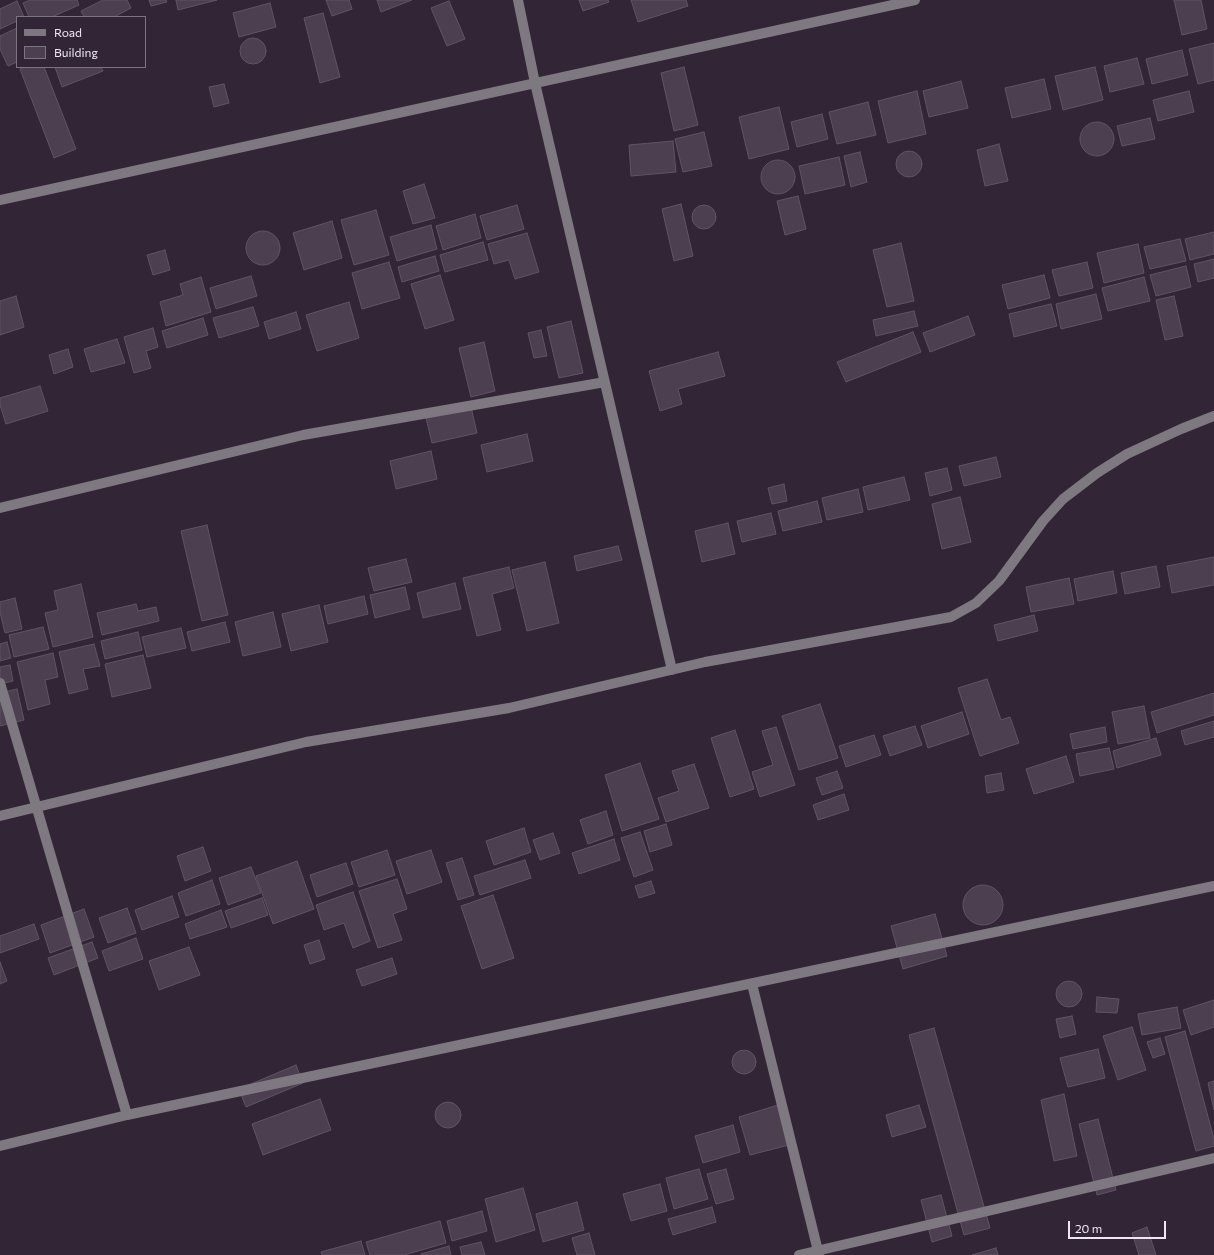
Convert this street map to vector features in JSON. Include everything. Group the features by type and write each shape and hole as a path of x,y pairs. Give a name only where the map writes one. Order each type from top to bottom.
{"street":[{"path":"518,0 535,83 672,670"},
{"path":"0,200 915,0"},
{"path":"0,508 303,435 605,382"},
{"path":"0,816 306,742 509,708 705,662 951,617 976,603 999,581 1043,521 1063,499 1097,473 1127,454 1181,429 1214,416"},
{"path":"0,684 127,1115"},
{"path":"0,1146 127,1115 1214,886"},
{"path":"752,984 818,1253"},
{"path":"799,1255 818,1253 1214,1158"}],"building":[{"path":"30,0 77,0 79,5 54,16 29,16 23,3"},
{"path":"103,0 127,0 131,8 116,16 84,16 81,11"},
{"path":"149,0 166,0 167,2 151,6"},
{"path":"176,0 217,0 178,10"},
{"path":"326,0 349,0 352,9 332,16"},
{"path":"377,0 412,0 381,12"},
{"path":"579,0 608,0 609,2 583,11"},
{"path":"631,0 686,0 688,6 638,22"},
{"path":"1174,0 1201,0 1207,29 1182,35"},
{"path":"17,1 24,16 16,16 16,21 0,29 0,9"},
{"path":"449,1 465,39 447,46 431,8"},
{"path":"270,3 276,27 239,37 233,13"},
{"path":"323,13 340,77 320,83 304,18"},
{"path":"16,28 16,62 8,66 0,49 0,36"},
{"path":"253,38 262,42 266,51 262,60 253,64 244,60 240,51 244,42"},
{"path":"1214,43 1214,80 1198,84 1189,49"},
{"path":"1182,50 1188,75 1152,84 1146,59"},
{"path":"1137,58 1144,84 1110,92 1104,66"},
{"path":"684,67 698,125 674,131 661,73"},
{"path":"1095,67 1103,100 1063,110 1055,76"},
{"path":"44,68 76,149 54,158 20,69"},
{"path":"55,68 102,68 103,71 62,87"},
{"path":"1044,79 1051,109 1012,118 1005,88"},
{"path":"961,81 968,108 929,117 923,91"},
{"path":"224,84 229,103 214,107 209,87"},
{"path":"917,91 926,134 888,143 878,101"},
{"path":"1189,91 1194,112 1158,121 1153,100"},
{"path":"868,102 876,135 837,144 829,112"},
{"path":"779,107 789,149 749,159 739,117"},
{"path":"822,114 828,139 797,147 791,122"},
{"path":"1150,118 1155,139 1122,146 1117,126"},
{"path":"1097,122 1109,127 1114,139 1109,151 1097,156 1085,151 1080,139 1085,127"},
{"path":"704,132 712,166 683,172 675,139"},
{"path":"673,141 676,172 631,176 629,145"},
{"path":"999,144 1008,181 985,186 977,150"},
{"path":"909,151 918,155 922,164 918,173 909,177 900,173 896,164 900,155"},
{"path":"860,152 867,182 851,187 844,156"},
{"path":"839,157 845,185 805,194 799,166"},
{"path":"778,160 790,165 795,177 790,189 778,194 766,189 761,177 766,165"},
{"path":"424,184 435,218 413,224 403,191"},
{"path":"798,196 806,229 785,235 777,201"},
{"path":"681,204 693,256 674,261 662,209"},
{"path":"517,205 524,229 487,240 480,216"},
{"path":"699,205 709,205 716,212 716,222 709,229 699,229 692,222 692,212"},
{"path":"376,210 389,255 354,265 341,220"},
{"path":"475,214 481,238 443,250 436,226"},
{"path":"332,221 342,258 304,270 293,233"},
{"path":"431,225 437,249 397,261 390,237"},
{"path":"263,231 275,236 280,248 275,260 263,265 251,260 246,248 251,236"},
{"path":"1214,232 1214,254 1190,260 1185,239"},
{"path":"527,233 539,272 515,279 509,260 494,264 488,244"},
{"path":"1180,239 1186,261 1150,269 1144,247"},
{"path":"483,242 488,260 445,272 440,255"},
{"path":"901,243 914,301 887,307 873,250"},
{"path":"1138,244 1144,273 1104,283 1097,253"},
{"path":"165,250 170,270 153,275 147,255"},
{"path":"435,256 439,271 402,282 398,267"},
{"path":"1214,259 1214,278 1198,282 1194,264"},
{"path":"389,262 400,298 362,309 352,273"},
{"path":"1087,262 1093,288 1059,296 1052,270"},
{"path":"1186,266 1191,287 1156,296 1150,275"},
{"path":"440,275 454,320 425,329 411,284"},
{"path":"1044,275 1050,298 1008,309 1002,285"},
{"path":"251,276 257,296 216,309 210,288"},
{"path":"201,277 211,312 166,326 160,302 183,295 180,284"},
{"path":"1144,277 1150,301 1108,311 1102,288"},
{"path":"1096,294 1102,319 1061,329 1056,304"},
{"path":"16,296 24,327 0,335 0,301"},
{"path":"1174,296 1183,336 1165,340 1156,300"},
{"path":"349,302 359,338 317,351 306,315"},
{"path":"1051,304 1057,326 1014,337 1009,314"},
{"path":"253,307 259,326 219,338 213,318"},
{"path":"914,311 918,326 876,336 873,320"},
{"path":"296,312 301,329 269,339 264,322"},
{"path":"968,316 975,335 930,352 923,333"},
{"path":"203,318 208,335 167,348 162,331"},
{"path":"571,321 583,373 559,378 547,327"},
{"path":"153,328 158,347 146,351 151,368 134,373 124,337"},
{"path":"541,330 547,356 534,358 528,333"},
{"path":"913,332 921,352 846,382 837,362"},
{"path":"117,339 125,363 91,372 84,349"},
{"path":"484,342 495,391 471,397 459,348"},
{"path":"68,349 73,367 54,374 49,355"},
{"path":"718,352 725,376 678,389 682,404 660,411 649,371"},
{"path":"40,386 48,411 6,424 0,405 0,398"},
{"path":"471,407 477,433 432,443 426,418"},
{"path":"527,434 533,461 487,472 481,445"},
{"path":"431,451 437,479 396,489 390,461"},
{"path":"996,457 1001,477 964,486 959,466"},
{"path":"947,468 952,490 930,496 925,473"},
{"path":"904,477 910,500 868,510 863,487"},
{"path":"784,484 787,501 772,504 768,488"},
{"path":"858,489 863,512 827,520 822,498"},
{"path":"960,497 971,542 942,549 932,504"},
{"path":"817,501 822,522 783,531 778,511"},
{"path":"771,513 776,534 742,542 737,521"},
{"path":"728,523 735,554 702,562 695,531"},
{"path":"207,525 228,615 202,621 181,531"},
{"path":"618,546 622,560 577,571 574,556"},
{"path":"1214,557 1214,585 1172,593 1167,566"},
{"path":"406,559 412,582 374,591 368,568"},
{"path":"545,562 559,623 527,631 512,570"},
{"path":"1156,566 1160,587 1125,594 1121,573"},
{"path":"509,567 514,588 492,594 501,630 477,636 463,578"},
{"path":"1113,571 1117,593 1078,601 1074,579"},
{"path":"1069,578 1074,604 1031,612 1026,587"},
{"path":"455,583 461,609 423,618 417,593"},
{"path":"81,584 93,637 53,647 45,613 58,610 54,591"},
{"path":"405,587 410,609 375,618 370,595"},
{"path":"364,596 368,614 328,624 324,606"},
{"path":"15,598 22,629 5,633 0,612 0,602"},
{"path":"136,604 138,611 156,607 159,621 102,635 97,613"},
{"path":"319,605 328,642 291,651 282,614"},
{"path":"273,612 281,647 243,656 235,622"},
{"path":"1034,615 1038,631 998,641 994,625"},
{"path":"225,622 230,642 192,651 187,632"},
{"path":"43,627 49,649 14,657 9,635"},
{"path":"181,628 186,648 147,657 142,637"},
{"path":"138,632 142,650 105,659 101,641"},
{"path":"7,642 11,658 0,661 0,644"},
{"path":"94,644 100,666 83,669 88,689 69,694 59,652"},
{"path":"53,653 58,677 45,680 50,704 28,710 17,662"},
{"path":"143,655 151,688 112,697 105,664"},
{"path":"10,665 13,681 0,684 0,667"},
{"path":"987,679 1001,720 1010,717 1019,743 980,756 958,688"},
{"path":"17,689 24,720 0,726 0,693"},
{"path":"1214,693 1214,715 1157,733 1151,712"},
{"path":"820,704 838,758 799,770 782,716"},
{"path":"1144,706 1150,738 1118,744 1112,712"},
{"path":"962,712 969,734 928,748 921,726"},
{"path":"1214,721 1214,737 1185,745 1181,731"},
{"path":"915,726 922,745 890,756 883,736"},
{"path":"776,727 795,785 760,797 752,772 773,765 762,731"},
{"path":"1105,727 1107,742 1073,749 1070,734"},
{"path":"735,730 754,789 730,797 711,738"},
{"path":"874,735 881,755 846,767 839,746"},
{"path":"1156,738 1161,755 1117,768 1113,751"},
{"path":"1109,748 1114,769 1080,776 1076,754"},
{"path":"1066,756 1074,782 1034,794 1026,769"},
{"path":"640,763 659,819 622,831 605,775"},
{"path":"694,764 709,808 666,822 658,798 679,791 672,771"},
{"path":"837,771 843,788 822,795 816,778"},
{"path":"1001,773 1004,790 987,793 985,776"},
{"path":"844,794 849,810 818,820 813,805"},
{"path":"606,811 613,835 588,844 580,820"},
{"path":"666,824 672,845 650,852 644,831"},
{"path":"524,828 531,852 494,865 486,841"},
{"path":"640,832 653,870 634,877 621,838"},
{"path":"553,833 560,853 540,860 533,840"},
{"path":"614,839 620,860 579,874 572,853"},
{"path":"203,847 211,871 185,881 177,856"},
{"path":"387,850 395,875 359,887 351,862"},
{"path":"431,850 442,882 407,894 396,861"},
{"path":"462,858 474,895 458,900 446,863"},
{"path":"525,860 531,878 480,895 474,876"},
{"path":"297,861 314,909 273,924 256,876"},
{"path":"346,863 353,884 317,897 310,875"},
{"path":"251,867 261,893 228,905 219,878"},
{"path":"397,879 407,909 393,914 402,940 378,948 359,891"},
{"path":"212,880 220,904 186,916 178,893"},
{"path":"651,881 655,893 639,898 635,886"},
{"path":"987,885 994,888 1000,894 1003,905 1002,913 994,922 987,925 979,925 972,922 964,913 963,901 966,894 975,886"},
{"path":"353,892 370,941 353,948 344,923 324,930 316,905"},
{"path":"493,895 514,958 482,969 461,906"},
{"path":"172,896 179,917 142,930 135,910"},
{"path":"262,898 268,915 231,928 225,911"},
{"path":"127,908 136,933 108,943 99,918"},
{"path":"84,909 94,937 50,953 41,925"},
{"path":"221,910 227,927 190,939 185,924"},
{"path":"935,914 947,956 903,969 891,926"},
{"path":"34,924 39,939 0,953 0,936"},
{"path":"136,938 143,959 109,971 102,951"},
{"path":"319,940 325,959 310,964 304,945"},
{"path":"92,942 98,958 54,975 48,958"},
{"path":"189,947 200,975 159,990 149,961"},
{"path":"392,958 397,974 362,986 356,970"},
{"path":"0,962 7,981 0,984"},
{"path":"1069,981 1078,985 1082,994 1078,1003 1069,1007 1060,1003 1056,994 1060,985"},
{"path":"1097,997 1119,999 1117,1013 1096,1012"},
{"path":"1214,1000 1214,1027 1191,1035 1183,1010"},
{"path":"1177,1007 1181,1028 1142,1035 1138,1014"},
{"path":"1072,1016 1076,1034 1060,1038 1056,1019"},
{"path":"1132,1027 1146,1070 1118,1080 1103,1036"},
{"path":"934,1028 990,1228 964,1235 909,1035"},
{"path":"1185,1031 1214,1139 1214,1146 1196,1151 1165,1037"},
{"path":"1160,1038 1165,1054 1153,1058 1147,1042"},
{"path":"1098,1049 1105,1078 1068,1087 1060,1058"},
{"path":"744,1050 753,1053 756,1062 753,1071 744,1074 735,1071 732,1062 735,1053"},
{"path":"296,1065 303,1083 246,1107 239,1089"},
{"path":"1214,1081 1214,1110 1208,1083"},
{"path":"1064,1094 1077,1156 1054,1161 1041,1100"},
{"path":"320,1099 331,1130 263,1155 252,1124"},
{"path":"448,1102 457,1106 461,1115 457,1124 448,1128 439,1124 435,1115 439,1106"},
{"path":"778,1105 789,1145 750,1155 739,1117"},
{"path":"919,1105 926,1127 892,1137 886,1115"},
{"path":"1098,1119 1116,1190 1097,1195 1079,1124"},
{"path":"733,1125 740,1152 703,1163 695,1136"},
{"path":"699,1169 708,1199 674,1209 666,1178"},
{"path":"726,1169 734,1199 716,1204 707,1174"},
{"path":"660,1184 667,1211 631,1221 623,1194"},
{"path":"523,1188 535,1230 496,1242 485,1199"},
{"path":"941,1195 952,1236 932,1242 921,1200"},
{"path":"577,1202 584,1230 543,1242 536,1214"},
{"path":"712,1207 716,1222 673,1235 668,1219"},
{"path":"482,1211 487,1231 452,1241 447,1221"},
{"path":"440,1221 446,1243 404,1255 370,1255 366,1242"},
{"path":"1147,1227 1156,1255 1139,1255 1132,1233"},
{"path":"589,1233 595,1255 577,1255 572,1238"},
{"path":"361,1241 365,1255 322,1255 321,1252"},
{"path":"481,1242 485,1255 462,1255 460,1247"},
{"path":"449,1246 451,1255 421,1255 421,1254"},
{"path":"996,1248 998,1255 972,1255"}]}
